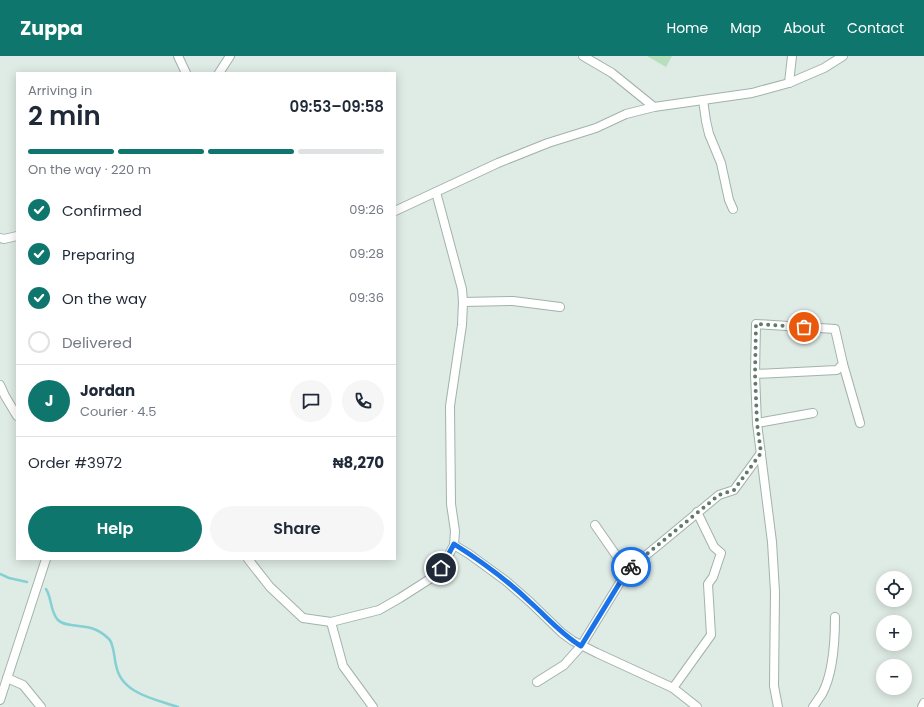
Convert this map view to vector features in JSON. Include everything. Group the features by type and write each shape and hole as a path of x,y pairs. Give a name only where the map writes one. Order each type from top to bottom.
{"street":[{"path":"178,56 186,72"},
{"path":"220,72 230,56"},
{"path":"789,82 792,56"},
{"path":"396,211 498,163 548,143 596,128 626,114 654,107 752,93 789,82 824,68 843,56"},
{"path":"587,57 612,73 654,107"},
{"path":"703,100 709,134 721,163 729,200 733,209"},
{"path":"249,560 270,587 303,618 331,622 379,610 436,575 446,560 454,544 455,531 451,504 450,406 462,325 463,302 462,289 436,192"},
{"path":"0,238 4,239 16,236"},
{"path":"463,302 513,301 560,307"},
{"path":"778,707 774,686 775,592 772,542 757,423 755,374 756,324 835,329 843,364 860,423"},
{"path":"755,374 837,370 843,364"},
{"path":"0,385 16,414"},
{"path":"757,423 813,413"},
{"path":"537,682 564,665 581,646 627,571 719,495 734,490 761,453"},
{"path":"673,688 711,635 708,584 713,577 721,553 714,547 697,512"},
{"path":"595,525 627,571"},
{"path":"454,544 506,581 562,633 581,646 673,688 697,707"},
{"path":"0,700 46,560"},
{"path":"813,707 822,693 830,671 835,617"},
{"path":"331,622 343,666 373,707"},
{"path":"7,678 23,685 41,707"},
{"path":"922,707 924,703"}],"green space":[{"path":"647,56 672,56 666,67"}],"waterway":[{"path":"0,574 9,578 27,582"},
{"path":"46,589 55,617 58,620 65,624 94,629 101,632 111,641 119,675 125,683 140,694 178,707"}],"way so far":[{"path":"631,567 719,495 734,490 761,453 757,423 755,374 756,324 804,327"}],"route":[{"path":"441,568 454,544 506,581 562,633 581,646 627,571 631,567"}]}
